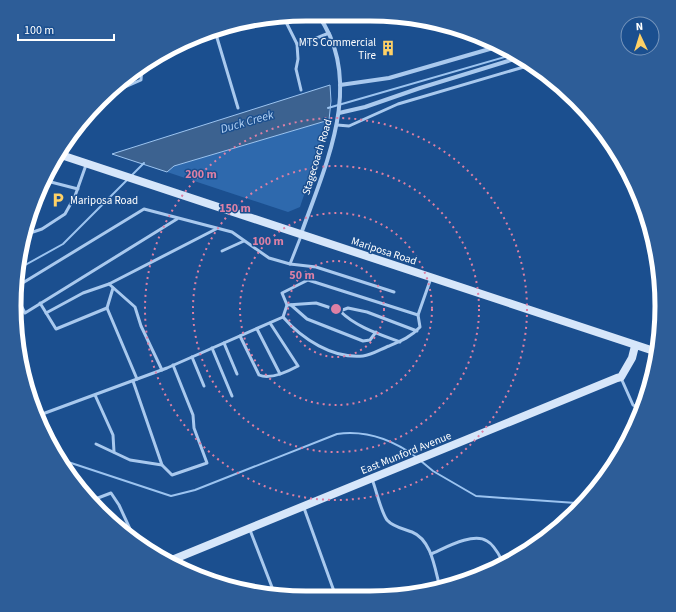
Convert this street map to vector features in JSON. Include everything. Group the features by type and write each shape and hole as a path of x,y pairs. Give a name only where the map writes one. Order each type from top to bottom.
{"main road":[{"name":"Mariposa Road","path":"64,156 652,351"},
{"path":"621,377 632,358 635,346"},
{"name":"East Munford Avenue","path":"174,559 621,377"}],"street":[{"name":"Stagecoach Road","path":"301,235 337,125 339,113 340,85 336,53 329,33 322,21"},
{"path":"340,85 389,78 492,48"},
{"path":"339,113 364,107 420,88 515,60"}],"lane":[{"path":"286,22 297,44 298,59 296,69 301,90"},
{"path":"297,44 302,44 329,33"},
{"path":"216,35 238,108"},
{"path":"337,125 349,126 398,104 525,67"},
{"path":"122,88 141,80 141,74"},
{"path":"31,231 42,229 65,214 78,190 87,164"},
{"path":"49,182 78,190"},
{"path":"22,283 144,209 177,219 232,232 269,258 290,264 316,267 394,292"},
{"path":"21,305 25,313 177,219"},
{"path":"46,313 83,292 109,284 217,229"},
{"path":"290,264 301,235"},
{"path":"222,251 244,241"},
{"path":"418,315 308,280 282,293 286,305 284,317 295,330 312,342 339,354 364,356 411,337 420,327 418,315 431,278"},
{"path":"109,284 135,307 141,326 162,370"},
{"path":"113,288 107,308 135,380 162,465 172,475 207,463 194,428 193,415 173,365"},
{"path":"286,305 316,303 340,311 347,318 400,342"},
{"path":"40,304 56,329 107,308"},
{"path":"291,305 308,320 363,341 370,340 376,332"},
{"path":"340,311 348,308 367,312 416,331"},
{"path":"43,414 162,370 284,317"},
{"path":"240,336 259,375 264,377 280,374 298,366 270,323"},
{"path":"257,329 280,374"},
{"path":"224,343 237,374"},
{"path":"212,348 232,396"},
{"path":"192,357 204,386"},
{"path":"621,377 633,405 636,407"},
{"path":"95,395 113,435 114,452"},
{"path":"96,444 130,460 162,465"},
{"path":"372,479 387,519 395,525 422,538 431,554 439,583"},
{"path":"96,499 111,493 119,505 130,530"},
{"path":"303,506 333,591"},
{"path":"249,528 273,589"},
{"path":"431,554 471,538 487,541 501,559"}],"shaded area":[{"path":"329,120 300,207 288,212 167,172 174,166"}],"water":[{"path":"330,85 331,101 329,120 174,166 167,172 112,154"}],"waterway":[{"name":"Duck Creek","path":"328,108 508,56"},
{"name":"Duck Creek","path":"132,175 144,163"},
{"name":"Duck Creek","path":"23,266 63,244 127,180"},
{"path":"68,462 171,496 195,490 337,434 348,433 369,435 389,441 416,457"},
{"path":"421,461 433,471 476,496 576,503"}],"place":[{"name":"MTS Commercial Tire","path":"388,48"},
{"name":"Mariposa Road","path":"58,200"}]}
